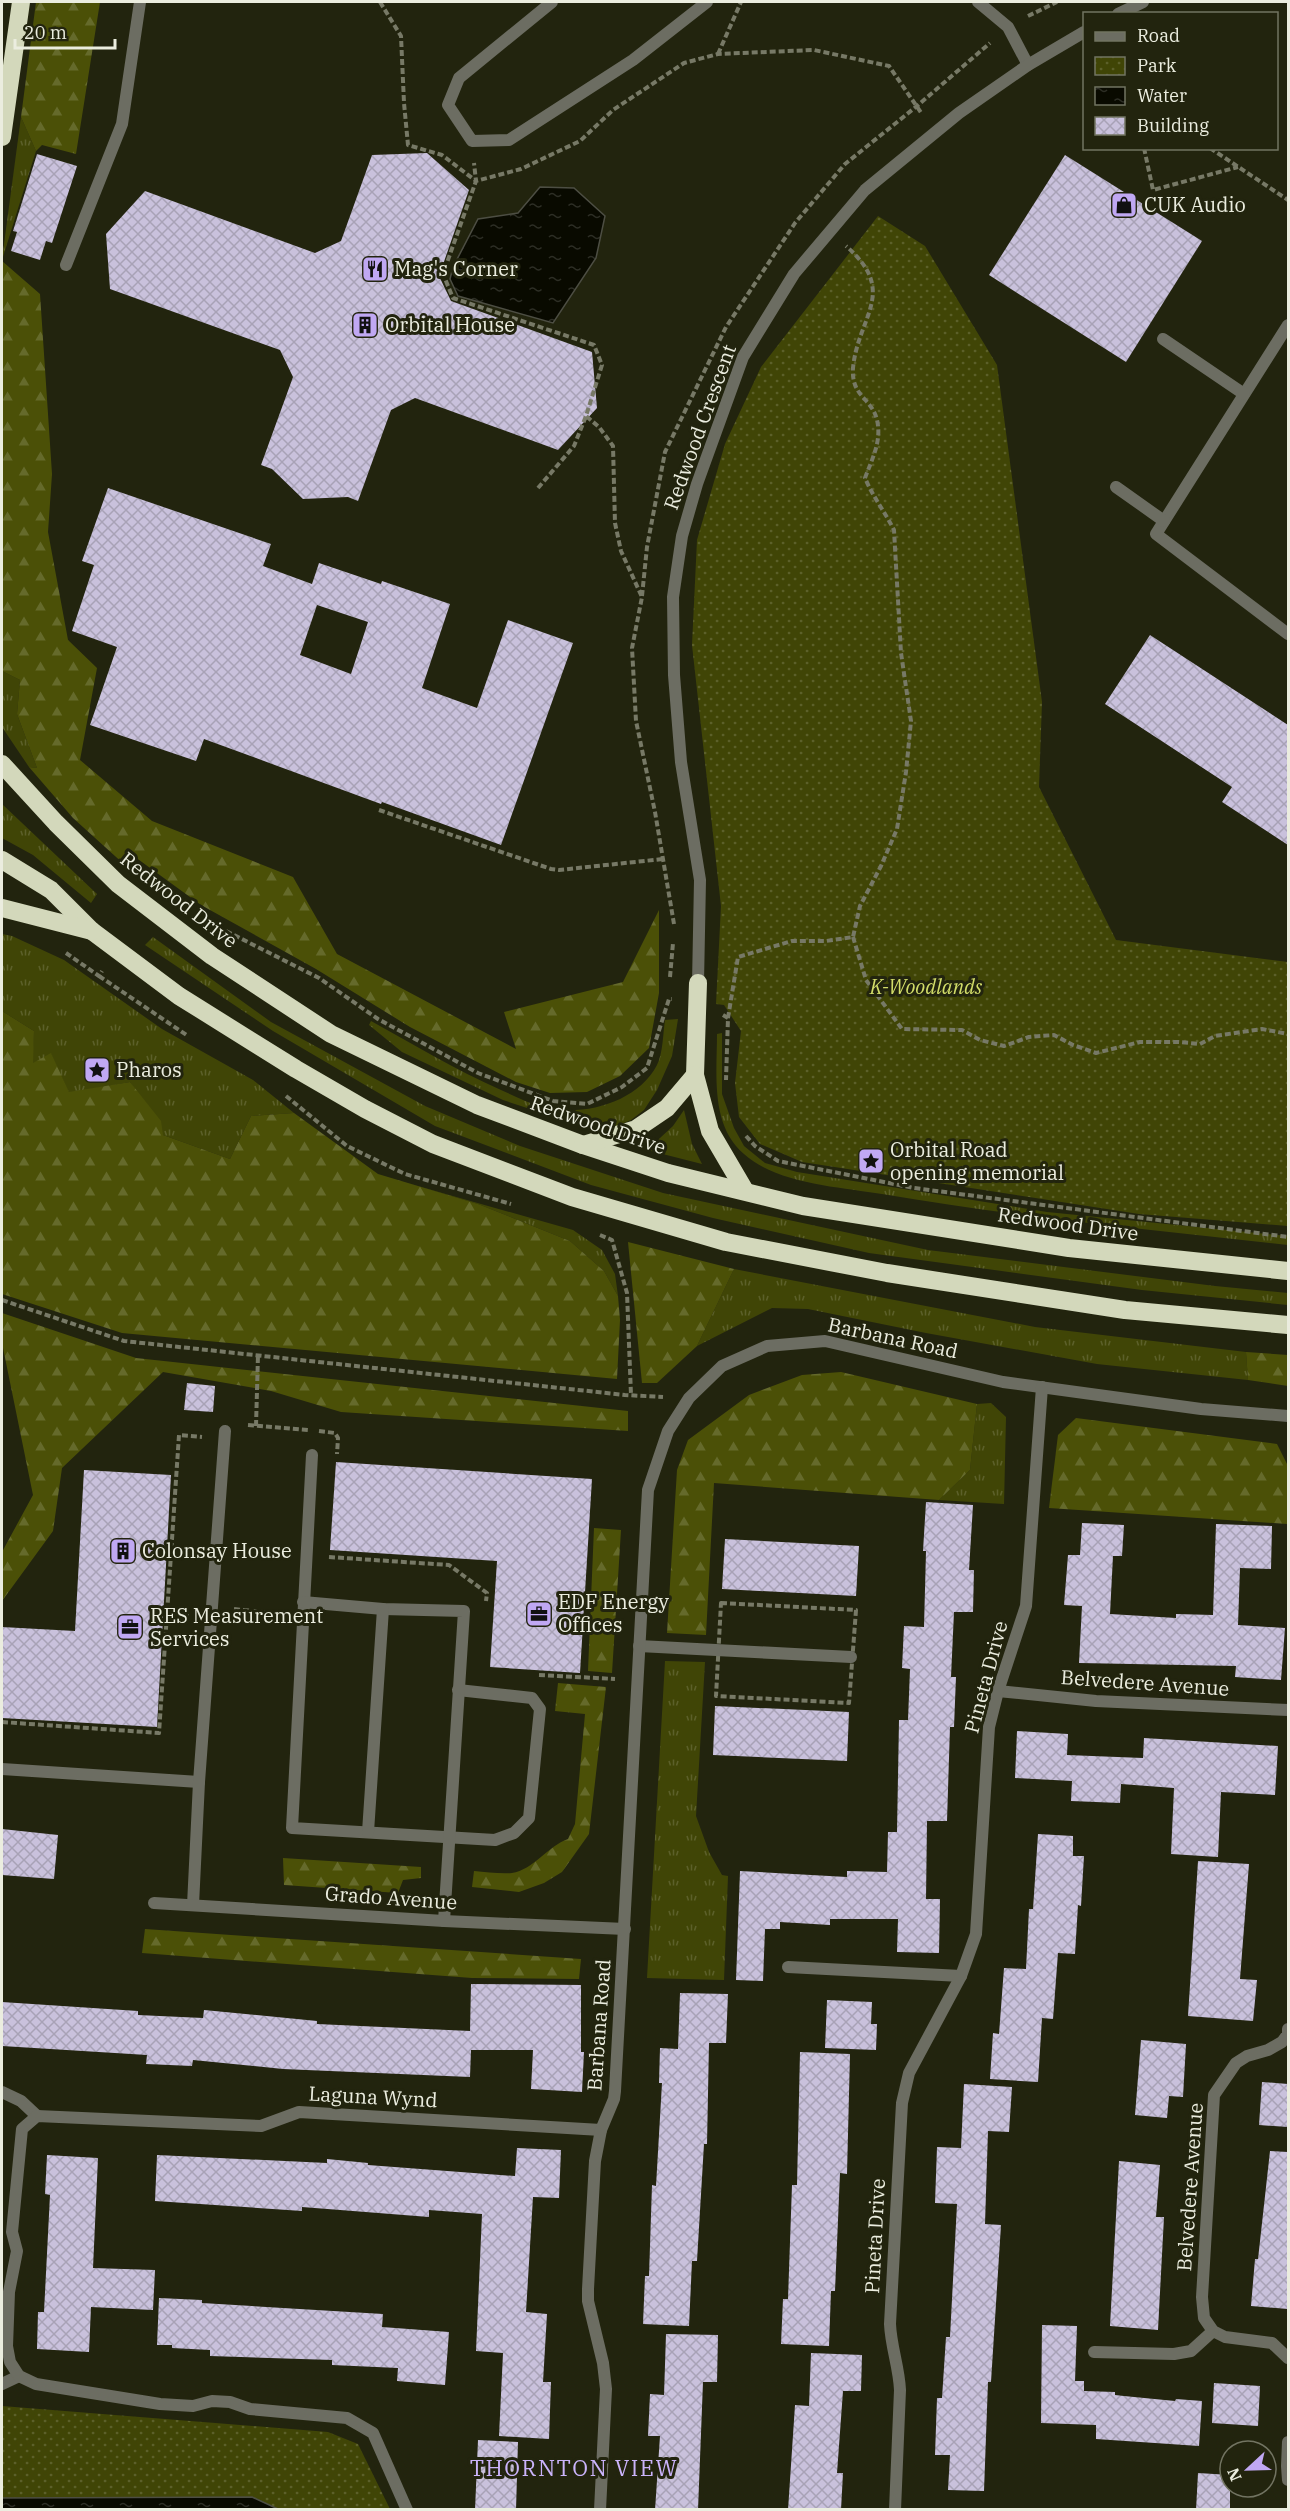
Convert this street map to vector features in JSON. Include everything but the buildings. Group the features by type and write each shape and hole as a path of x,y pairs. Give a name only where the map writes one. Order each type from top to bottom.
{"highway":[{"path":"2,137 21,2"},
{"name":"Redwood Drive","path":"2,764 56,823 118,884 222,963 331,1034 477,1105 583,1145 668,1173 803,1206 1069,1248 1288,1271"},
{"path":"2,860 51,890 92,931 179,996 365,1109 433,1144 572,1197 726,1242 887,1273 1125,1310 1288,1325"},
{"path":"2,908 92,931"},
{"path":"698,991 695,1075 710,1131 744,1190"},
{"path":"583,1145 636,1129 667,1108 695,1075"}],"street":[{"path":"66,265 122,124 140,2"},
{"path":"552,2 459,78 448,105 472,141 509,140 633,60 707,2"},
{"path":"978,2 1008,27 1028,65"},
{"path":"1123,12 1143,2"},
{"name":"Redwood Crescent","path":"698,991 700,880 681,762 674,675 673,597 682,536 697,484 743,357 794,274 865,190 959,113 1028,65 1083,33"},
{"path":"1288,325 1156,534 1288,634"},
{"path":"1163,339 1244,394"},
{"path":"1116,487 1164,521"},
{"name":"Barbana Road","path":"600,2510 606,2388 603,2363 588,2301 595,2161 602,2130 614,2100 648,1490 668,1431 689,1398 722,1366 767,1346 825,1341 1003,1382 1201,1409 1288,1416"},
{"name":"Pineta Drive","path":"895,2510 900,2390 892,2353 890,2324 902,2103 909,2073 919,2050 961,1976 976,1934 988,1737 998,1691 1026,1605 1042,1387"},
{"path":"193,1905 199,1782 224,1435"},
{"path":"312,1455 292,1828 495,1840 514,1833 529,1818 540,1709 531,1698 458,1690"},
{"path":"303,1602 383,1609 464,1611 444,1921"},
{"path":"369,1832 383,1609"},
{"path":"639,1646 851,1657"},
{"name":"Belvedere Avenue","path":"998,1691 1096,1701 1288,1710"},
{"path":"2,1769 199,1782"},
{"name":"Grado Avenue","path":"154,1903 444,1921 625,1929"},
{"path":"788,1967 961,1976"},
{"name":"Belvedere Avenue","path":"1213,2331 1204,2318 1202,2297 1214,2095 1236,2063 1247,2056 1285,2042 1288,2029"},
{"path":"2,2092 21,2101 36,2116 22,2129 12,2232 17,2251 9,2292 7,2346 9,2362 19,2376 36,2384 160,2404 193,2406 212,2401 230,2402 250,2409 346,2418 373,2433 407,2510"},
{"name":"Laguna Wynd","path":"36,2116 261,2126 299,2112 602,2130"},
{"path":"1094,2352 1174,2354 1191,2351 1213,2331 1225,2337 1272,2343 1288,2358"},
{"path":"2,2384 19,2376"},
{"path":"1288,2442 1288,2480"}],"path":[{"path":"718,54 741,2"},
{"path":"917,106 1008,27 1057,2"},
{"path":"538,488 574,446 602,365 594,345 453,298 443,274 476,181 521,169 580,141 613,110 655,81 684,63 718,54 814,50 889,66 936,134"},
{"path":"1144,150 1153,190 1239,167"},
{"path":"1213,150 1288,200"},
{"path":"830,232 863,261 875,293 853,368 855,388 877,419 878,443 865,478 872,495 885,512 894,530 901,653 911,721 897,829 860,906 853,937 866,980 902,1029 962,1030 980,1040 1004,1046 1029,1037 1054,1035 1072,1045 1096,1053 1140,1042 1200,1044 1215,1036 1262,1029 1288,1034"},
{"path":"586,416 613,446 615,523 621,551 642,597 632,648 636,721 674,926"},
{"path":"379,810 551,869 663,859"},
{"path":"220,927 320,978 378,1019 478,1073 553,1101 587,1104 622,1087 647,1068 669,999 669,989"},
{"path":"670,978 673,936"},
{"path":"725,1089 728,1018 738,957 792,941 853,937"},
{"path":"64,951 177,1030 198,1041"},
{"path":"99,976 117,951"},
{"path":"669,999 698,991 728,1018"},
{"path":"277,1089 347,1146 395,1170 520,1207"},
{"path":"743,1133 755,1146 778,1161 914,1188 1288,1237"},
{"path":"594,1232 612,1240 627,1293 631,1395"},
{"path":"2,1300 124,1341 631,1395 689,1398"},
{"path":"256,1426 258,1355"},
{"path":"2,1722 159,1733 179,1435 224,1435 236,1424 335,1432 338,1438 337,1455 312,1455"}],"green space":[{"path":"36,2 100,2 76,154 42,145 36,151 21,117"},
{"path":"21,117 36,151 2,260 2,259"},
{"name":"K-Woodlands","path":"878,216 925,246 997,365 1042,702 1039,787 1116,940 1288,962 1288,1226 1139,1214 802,1162 760,1144 739,1117 735,1083 741,1031 724,1005 716,1004 721,906 692,645 697,540 725,444 761,367"},
{"path":"2,261 40,294 52,474 48,532 68,640 97,668 80,760 152,821 293,877 337,954 516,1049 504,1012 623,982 659,910 659,993 649,1048 620,1076 587,1092 550,1093 516,1082 410,1027 316,969 201,905 135,857 126,866 73,818 29,767 37,768 17,714 20,680 2,671"},
{"path":"2,671 20,680 17,714 37,768 29,767 2,727"},
{"path":"2,804 97,894 91,903 33,855 2,838"},
{"path":"2,934 12,936 64,960 162,1029 253,1080 294,1113 251,1116 230,1159 163,1135 130,1082 69,1093 51,1054 32,1064 34,1031 2,1011"},
{"path":"153,937 271,1022 425,1106 520,1146 663,1193 928,1250 1288,1293 1288,1305 1142,1290 869,1253 713,1218 591,1185 435,1126 273,1031 145,945"},
{"path":"2,1011 34,1031 33,1063 51,1053 69,1092 130,1082 161,1121 163,1135 230,1159 251,1116 294,1113 378,1174 478,1204 570,1241 604,1271 618,1296 620,1320 617,1379 122,1333 2,1294"},
{"path":"678,1019 672,1056 657,1090 644,1110 631,1120 612,1128 591,1129 503,1100 402,1052 369,1025 371,1021 451,1066 520,1099 547,1108 582,1110 626,1096 649,1077 659,1060 665,1020"},
{"path":"722,1033 722,1094 734,1128 744,1146 765,1163 797,1172 1047,1212 1288,1236 1288,1245 983,1210 810,1183 774,1172 744,1154 725,1129 717,1082 717,1034"},
{"path":"684,1110 692,1144 702,1164 647,1150 673,1126"},
{"path":"407,1183 573,1230 602,1250 615,1274 618,1296 604,1271 570,1241 478,1204"},
{"path":"628,1242 734,1269 697,1346 657,1383 642,1383"},
{"path":"734,1269 1035,1327 1246,1352 1248,1380 1097,1364 808,1309 772,1308 697,1346"},
{"path":"2,1313 136,1358 628,1411 628,1431 341,1412 271,1391 163,1372 62,1468 53,1531 2,1601 2,1552 33,1495 2,1343"},
{"path":"1246,1352 1288,1355 1288,1386 1248,1380"},
{"path":"841,1372 977,1404 970,1470 939,1500 714,1483 706,1635 667,1633 677,1470 688,1440 749,1395 802,1375"},
{"path":"991,1403 1006,1417 1004,1504 939,1500 970,1470 977,1404"},
{"path":"1076,1418 1277,1444 1288,1466 1287,1524 1049,1508 1058,1435"},
{"path":"594,1528 621,1530 612,1673 588,1671"},
{"path":"665,1661 705,1662 696,1816 709,1852 722,1875 728,1876 724,1980 647,1978"},
{"path":"558,1683 606,1687 589,1834 562,1872 544,1883 519,1892 472,1887 474,1871 512,1873 520,1871 568,1839 575,1824 585,1714 555,1711"},
{"path":"283,1858 421,1867 421,1878 403,1880 398,1893 284,1885"},
{"path":"145,1929 581,1959 579,1979 472,1978 142,1953"},
{"path":"2,2406 328,2432 358,2444 390,2509 2,2509"}],"water":[{"path":"540,187 574,188 605,216 596,258 553,323 458,296 450,279 453,267 478,219 518,213"},
{"path":"252,2497 278,2509 2,2509 2,2498"}],"place":[{"name":"CUK Audio","path":"1124,205"},
{"name":"Mag's Corner","path":"375,269"},
{"name":"Orbital House","path":"365,325"},
{"name":"Pharos","path":"97,1070"},
{"name":"Orbital Road opening memorial","path":"871,1161"},
{"name":"Colonsay House","path":"123,1551"},
{"name":"EDF Energy Offices","path":"539,1614"},
{"name":"RES Measurement Services","path":"130,1627"}],"district":[{"name":"THORNTON VIEW","path":"574,2468"}]}
